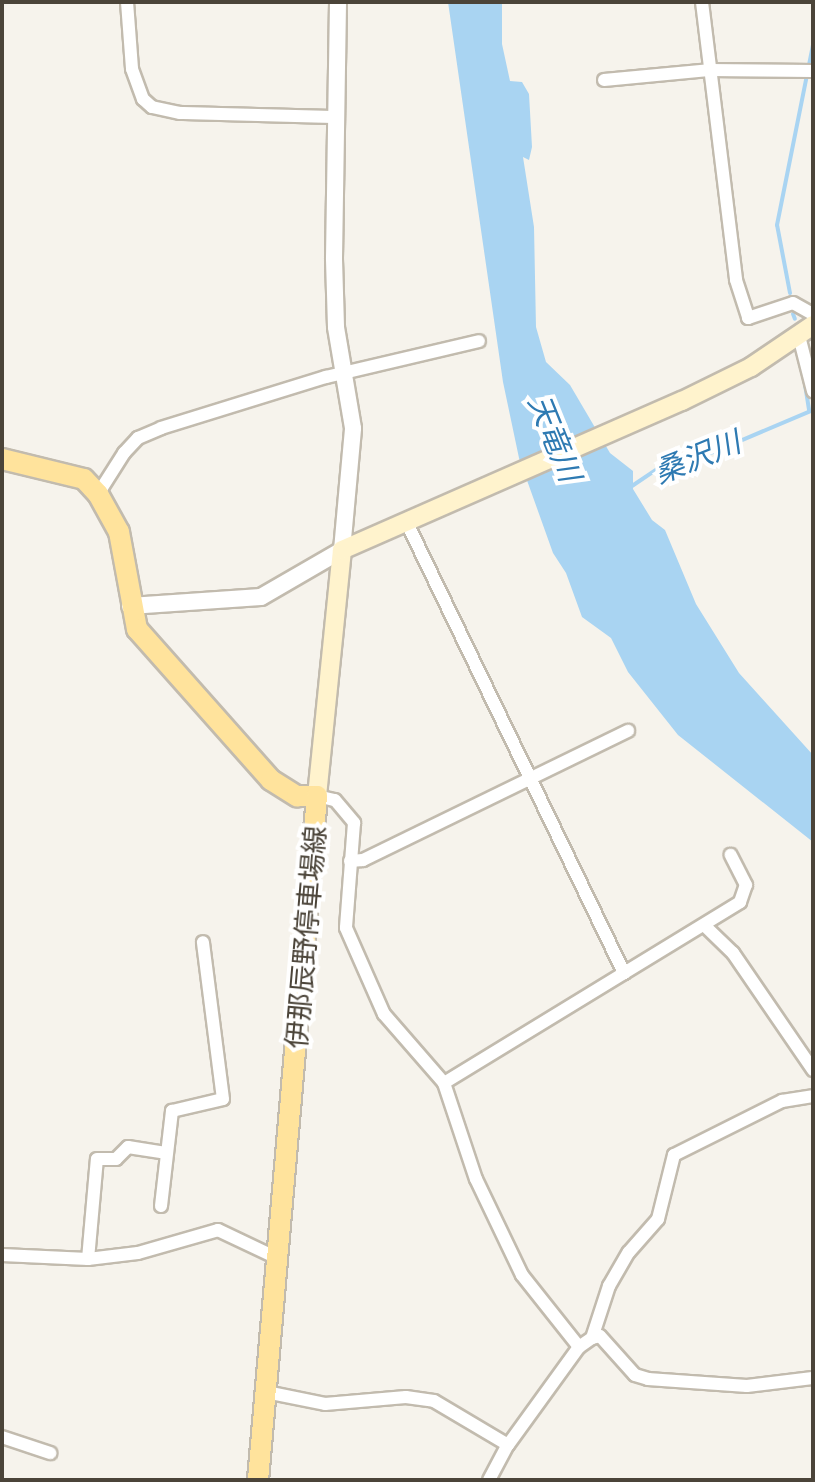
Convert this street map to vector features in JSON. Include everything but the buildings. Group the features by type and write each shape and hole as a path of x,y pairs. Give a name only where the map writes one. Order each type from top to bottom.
{"main road":[{"path":"317,796 342,550 742,372 806,330"},
{"path":"2,459 84,479 98,494"},
{"name":"伊那辰野停車場線","path":"98,494 119,532 130,606 137,629 160,659 271,780 297,796 317,796 258,1480"}],"street":[{"path":"127,2 132,69 143,99 152,107 180,113 336,117"},
{"path":"130,606 261,597 342,550 353,428 335,300 338,2"},
{"path":"702,2 736,280 748,318 793,303 813,314"},
{"path":"604,80 709,70 810,70"},
{"path":"806,330 813,391"},
{"path":"98,494 138,438 347,372 479,341"},
{"path":"406,521 624,973"},
{"path":"350,861 363,860 628,731"},
{"path":"317,796 335,800 354,823 346,928 384,1014 444,1083 476,1179 522,1275 579,1347"},
{"path":"444,1083 740,902 746,885 731,855"},
{"path":"705,926 733,953 813,1070"},
{"path":"161,1206 172,1111 223,1099 203,942"},
{"path":"592,1338 616,1275 658,1219 674,1155 782,1101 813,1096"},
{"path":"88,1259 97,1159 116,1159 128,1147 166,1153"},
{"path":"2,1255 88,1259 138,1253 218,1230 279,1259"},
{"path":"489,1480 508,1445 579,1347 592,1338 600,1336 635,1375 648,1379 747,1386 813,1378"},
{"path":"266,1392 325,1404 406,1397 434,1401 508,1445"},
{"path":"2,1437 50,1453"}],"water":[{"name":"天竜川","path":"448,2 502,2 502,44 510,81 522,82 529,94 532,147 529,160 523,157 534,227 536,327 546,362 570,385 610,453 633,471 633,489 652,520 665,530 696,604 739,673 813,755 813,842 678,735 628,672 611,638 582,617 566,573 553,553 519,458 503,382"}],"waterway":[{"path":"790,293 777,225 813,45"},
{"path":"793,314 795,319"},
{"path":"804,378 809,411"},
{"name":"桑沢川","path":"632,486 662,466 714,452 813,410"}]}
